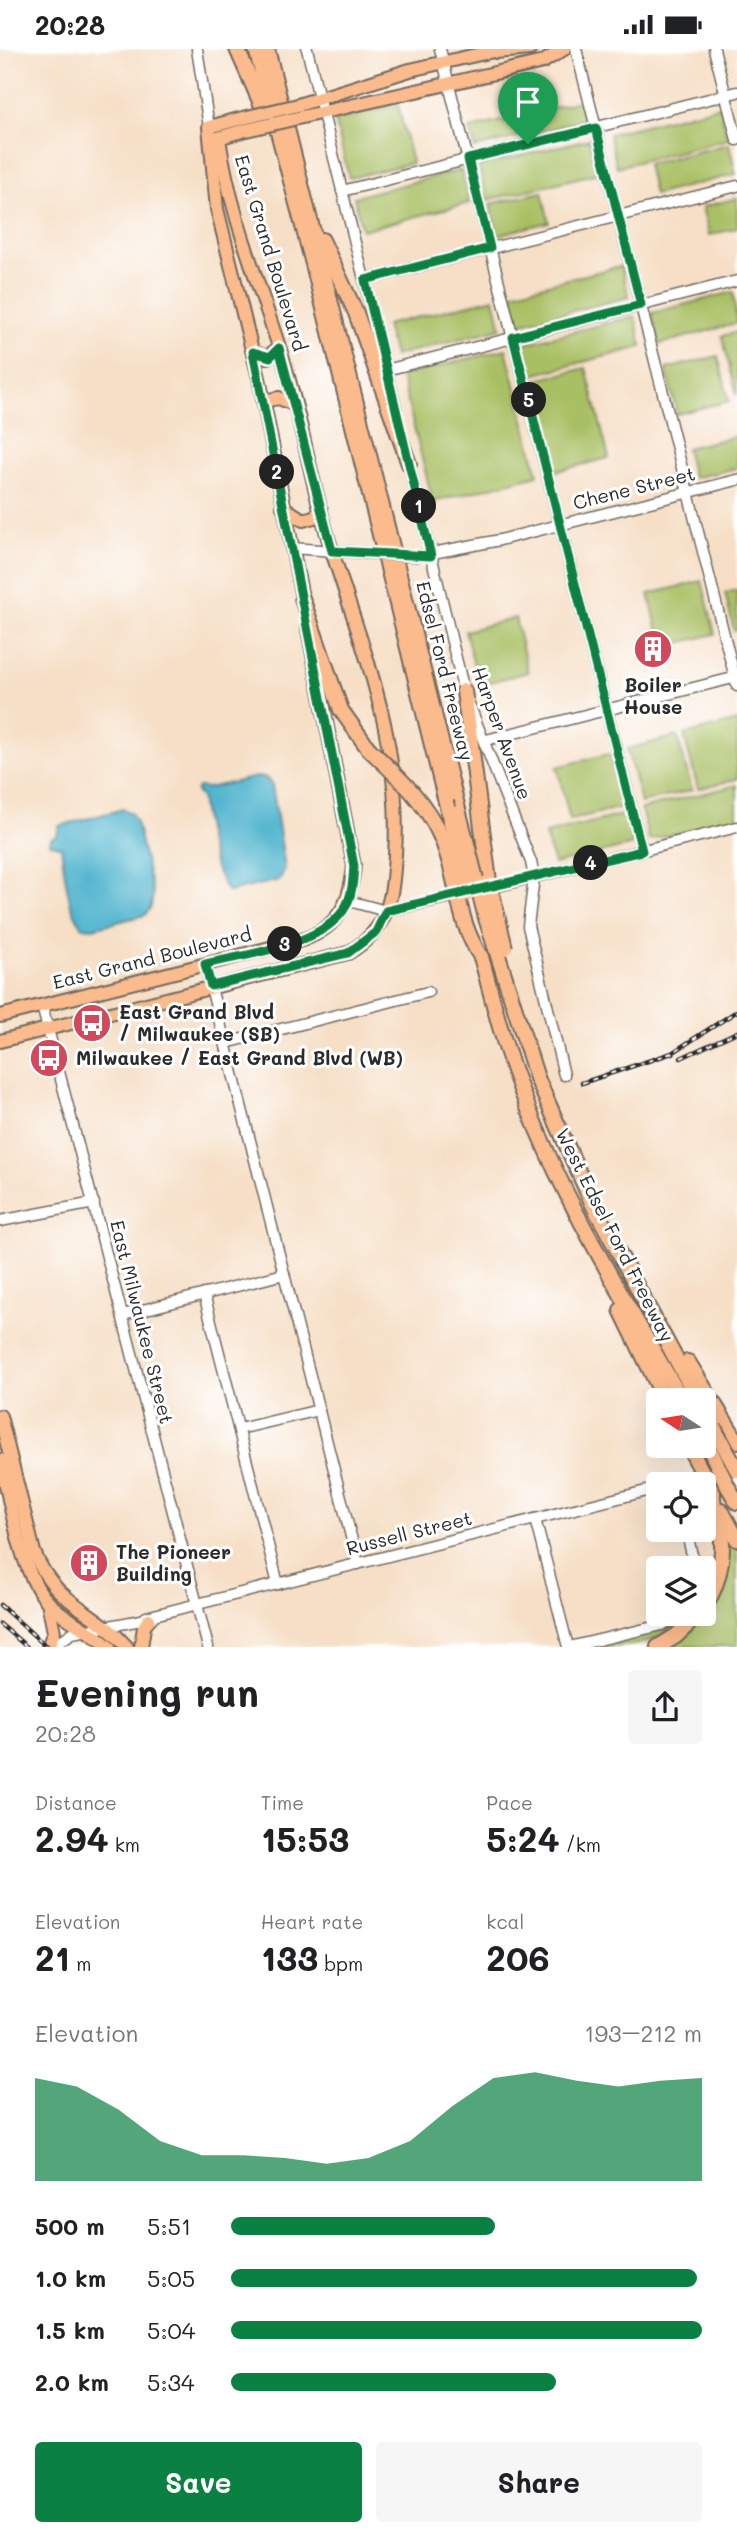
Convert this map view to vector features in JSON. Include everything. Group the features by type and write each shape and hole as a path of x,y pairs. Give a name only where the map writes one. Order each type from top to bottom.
{"highway":[{"path":"237,49 280,142"},
{"name":"Edsel Ford Freeway","path":"256,49 313,264 446,801"},
{"name":"Edsel Ford Freeway","path":"267,49 486,918 537,1078"},
{"path":"313,225 332,257 356,313 409,464"},
{"path":"302,598 341,710 368,748 415,793 441,836 467,936 481,957"},
{"path":"464,691 489,881 537,1078 569,1156 691,1388"},
{"name":"West Edsel Ford Freeway","path":"446,801 481,957 508,1052 524,1094 601,1258 675,1388"},
{"path":"628,1272 652,1299 694,1388"},
{"path":"616,1287 623,1317 659,1388"},
{"path":"716,1430 737,1441"},
{"path":"716,1433 737,1468"},
{"path":"716,1440 728,1487 737,1502"},
{"path":"695,1458 713,1493 723,1523 721,1560 716,1583"},
{"path":"723,1523 737,1539"},
{"path":"657,1647 686,1626"}],"main road":[{"path":"320,106 441,55 530,49"},
{"path":"213,135 240,125 320,106 543,62 564,51"},
{"name":"East Grand Boulevard","path":"0,1041 348,953 376,932 391,894 398,811 392,752 360,630 332,551 279,348 213,135"},
{"name":"East Grand Boulevard","path":"0,1017 263,950 317,933 349,901 354,866 350,838 253,352 215,200 213,135"},
{"path":"253,352 270,357 279,348"},
{"path":"263,401 279,398 295,405"},
{"path":"283,507 303,520 314,517 321,510"},
{"path":"263,950 260,964 268,973"},
{"path":"120,986 127,998 121,1010"},
{"path":"0,1416 13,1488 33,1563 48,1602 54,1632 50,1647"},
{"path":"0,1460 13,1488"},
{"path":"33,1563 59,1594 106,1627 127,1647"},
{"path":"48,1602 109,1647"},
{"path":"141,1647 148,1618"}],"street":[{"path":"197,49 213,135"},
{"name":"Harper Avenue","path":"307,49 464,691 531,862 534,877 527,926 564,1075"},
{"path":"485,740 736,680 576,49"},
{"path":"714,49 737,140"},
{"path":"441,55 642,851"},
{"path":"342,191 737,92"},
{"path":"365,280 737,186"},
{"path":"386,370 737,281"},
{"name":"Chene Street","path":"291,548 431,556 737,480"},
{"path":"349,901 386,911 737,827"},
{"path":"205,964 358,1564"},
{"path":"226,1044 428,992"},
{"name":"East Milwaukee Street","path":"42,1006 208,1647"},
{"path":"0,1221 94,1203"},
{"path":"123,1315 284,1274"},
{"path":"204,1294 278,1584"},
{"path":"239,1429 319,1410"},
{"path":"716,1473 737,1468"},
{"name":"Russell Street","path":"50,1647 67,1635 169,1613 646,1490"},
{"path":"535,1519 569,1647 658,1626"}],"green space":[{"path":"579,101 584,120 475,148 470,129"},
{"path":"398,105 412,163 349,178 335,120"},
{"path":"720,106 728,139 617,167 609,134"},
{"path":"589,139 598,173 487,200 479,166"},
{"path":"729,144 736,174 654,195 647,164"},
{"path":"461,170 469,203 362,230 354,197"},
{"path":"542,192 549,222 497,235 490,204"},
{"path":"737,198 737,228 709,235 702,207"},
{"path":"621,266 629,297 519,324 512,293"},
{"path":"733,292 737,323 660,344 652,313"},
{"path":"494,298 501,328 394,356 386,325"},
{"path":"635,316 642,347 532,375 524,344"},
{"path":"737,332 737,396 722,336"},
{"path":"506,349 538,475 433,502 401,376"},
{"path":"718,356 729,401 677,414 666,369"},
{"path":"586,368 609,458 556,471 533,381"},
{"path":"737,436 737,468 693,478 686,448"},
{"path":"702,581 715,634 662,647 649,594"},
{"path":"737,590 737,630 734,631 725,593"},
{"path":"515,618 528,672 479,685 465,631"},
{"path":"737,721 737,779 698,789 684,735"},
{"path":"677,736 692,790 641,803 627,749"},
{"path":"609,754 622,807 570,820 557,767"},
{"path":"737,785 737,818 649,840 641,809"},
{"path":"626,814 633,845 554,864 545,834"},
{"path":"728,1534 737,1552 737,1646 666,1647 693,1630 694,1626 716,1626 716,1567"},
{"path":"669,1626 675,1626 643,1643 585,1647"}],"water":[{"path":"265,777 272,785 285,868 280,880 228,892 213,858 201,797 196,792 198,787 208,788"},
{"path":"123,809 131,813 136,822 153,893 151,907 145,915 93,928 83,927 70,900 61,847 50,843 51,838 57,836 59,826"}],"railway":[{"path":"582,1083 672,1053 737,1011"},
{"path":"681,1058 737,1032"},
{"path":"0,1605 47,1647"},
{"path":"0,1624 27,1647"}],"place":[{"name":"Boiler House","path":"653,649"},
{"name":"East Grand Blvd / Milwaukee (SB)","path":"92,1023"},
{"name":"Milwaukee / East Grand Blvd (WB)","path":"49,1058"},
{"name":"The Pioneer Building","path":"89,1563"}],"route":[{"path":"596,128 641,305 513,337 642,851 386,911 376,932 348,953 211,986 205,964 309,938 327,926 349,901 354,866 253,352 270,357 279,348 332,551 431,556 365,280 490,248 468,159 528,144 596,128"}]}
